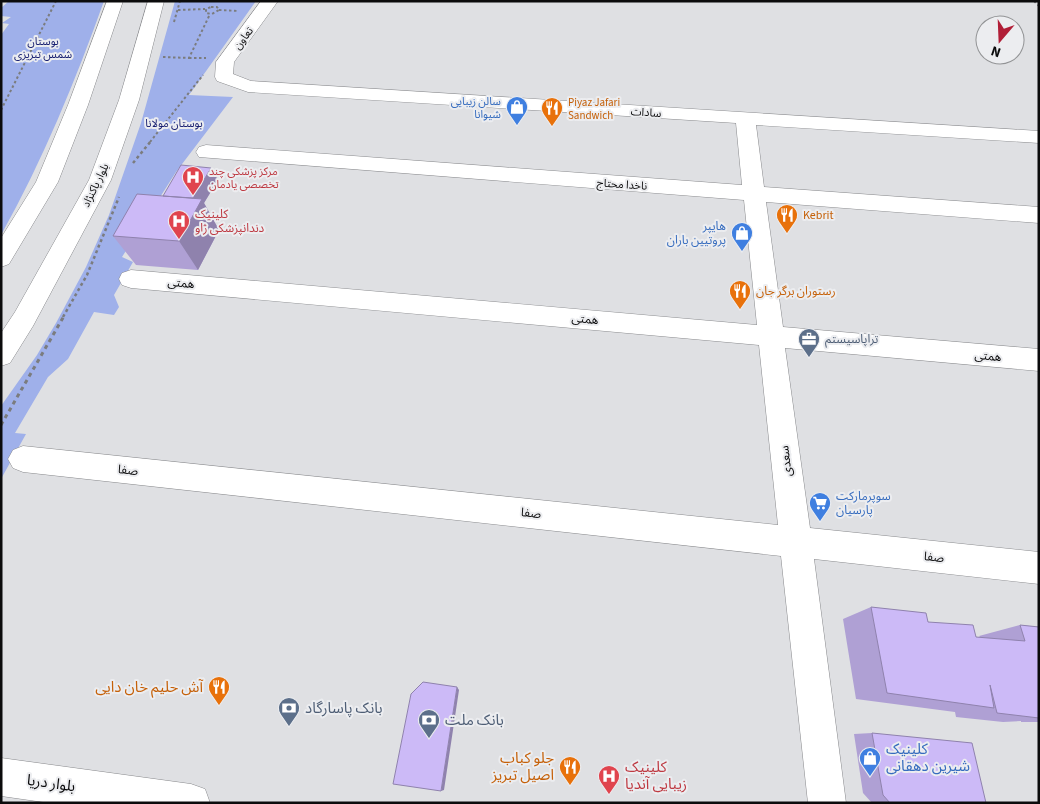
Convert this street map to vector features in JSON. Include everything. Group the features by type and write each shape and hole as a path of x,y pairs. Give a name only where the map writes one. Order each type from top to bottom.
{"street":[{"path":"1,258 47,182 78,105 115,1"},
{"name":"بلوار پاکنژاد","path":"1,355 24,319 100,180 129,100 156,1"},
{"name":"تعاون","path":"224,77 225,62 270,1"},
{"name":"سادات","path":"224,77 248,86 1039,137"},
{"name":"سعدی","path":"745,119 827,803"},
{"name":"ناخدا محتاج","path":"206,152 1039,216"},
{"name":"همتی","path":"131,279 1039,360"},
{"name":"صفا","path":"23,459 1039,568"},
{"name":"بلوار دریا","path":"1,776 191,803"}],"path":[{"path":"1,110 56,1"},
{"path":"178,10 206,9 213,6 216,1"},
{"path":"1034,1 1039,6"},
{"path":"213,6 218,7 219,10"},
{"path":"206,9 206,13 210,14"},
{"path":"160,57 189,58 210,14 219,10 239,11"},
{"path":"129,171 132,162 204,74"},
{"path":"1,425 88,275 122,188"}],"green space":[{"name":"بوستان شمس تبریزی","path":"9,1 104,1 82,61 57,120 31,178 1,235 1,35 9,24 2,23 11,17 1,16 1,8"},
{"name":"بوستان مولانا","path":"175,1 256,1 189,95 233,97 176,172 122,257 133,262 114,295 119,307 114,315 94,312 68,359 48,377 15,433 26,434 1,479 1,406 37,355 56,323 86,267 109,215 141,123"}],"building":[{"path":"181,165 211,168 193,198 163,196"},
{"path":"137,194 202,199 179,241 113,236"},
{"path":"871,607 926,613 928,622 973,625 976,637 1025,641 1020,625 1039,627 1039,718 997,713 990,685 994,708 887,693"},
{"name":"بانک ملت","path":"423,682 457,687 441,791 393,784 411,694"},
{"path":"872,733 972,743 986,803 890,803 883,795"}],"place":[{"name":"سالن زیبایی شیوانا","path":"517,126"},
{"name":"Piyaz Jafari Sandwich","path":"552,127"},
{"name":"مرکز پزشکی چند تخصصی یادمان","path":"193,196"},
{"name":"Kebrit","path":"787,234"},
{"name":"کلینیک دندانپزشکی ژاو","path":"179,240"},
{"name":"هایپر پروتیین باران","path":"742,252"},
{"name":"رستوران برگر جان","path":"740,310"},
{"name":"تراپاسیستم","path":"809,358"},
{"name":"سوپرمارکت پارسیان","path":"820,522"},
{"name":"آش حلیم خان دایی","path":"219,706"},
{"name":"بانک پاسارگاد","path":"289,727"},
{"name":"بانک ملت","path":"429,739"},
{"name":"کلینیک شیرین دهقانی","path":"870,777"},
{"name":"جلو كباب اصيل تبريز","path":"570,786"},
{"name":"کلینیک زیبایی آندیا","path":"609,795"}]}
